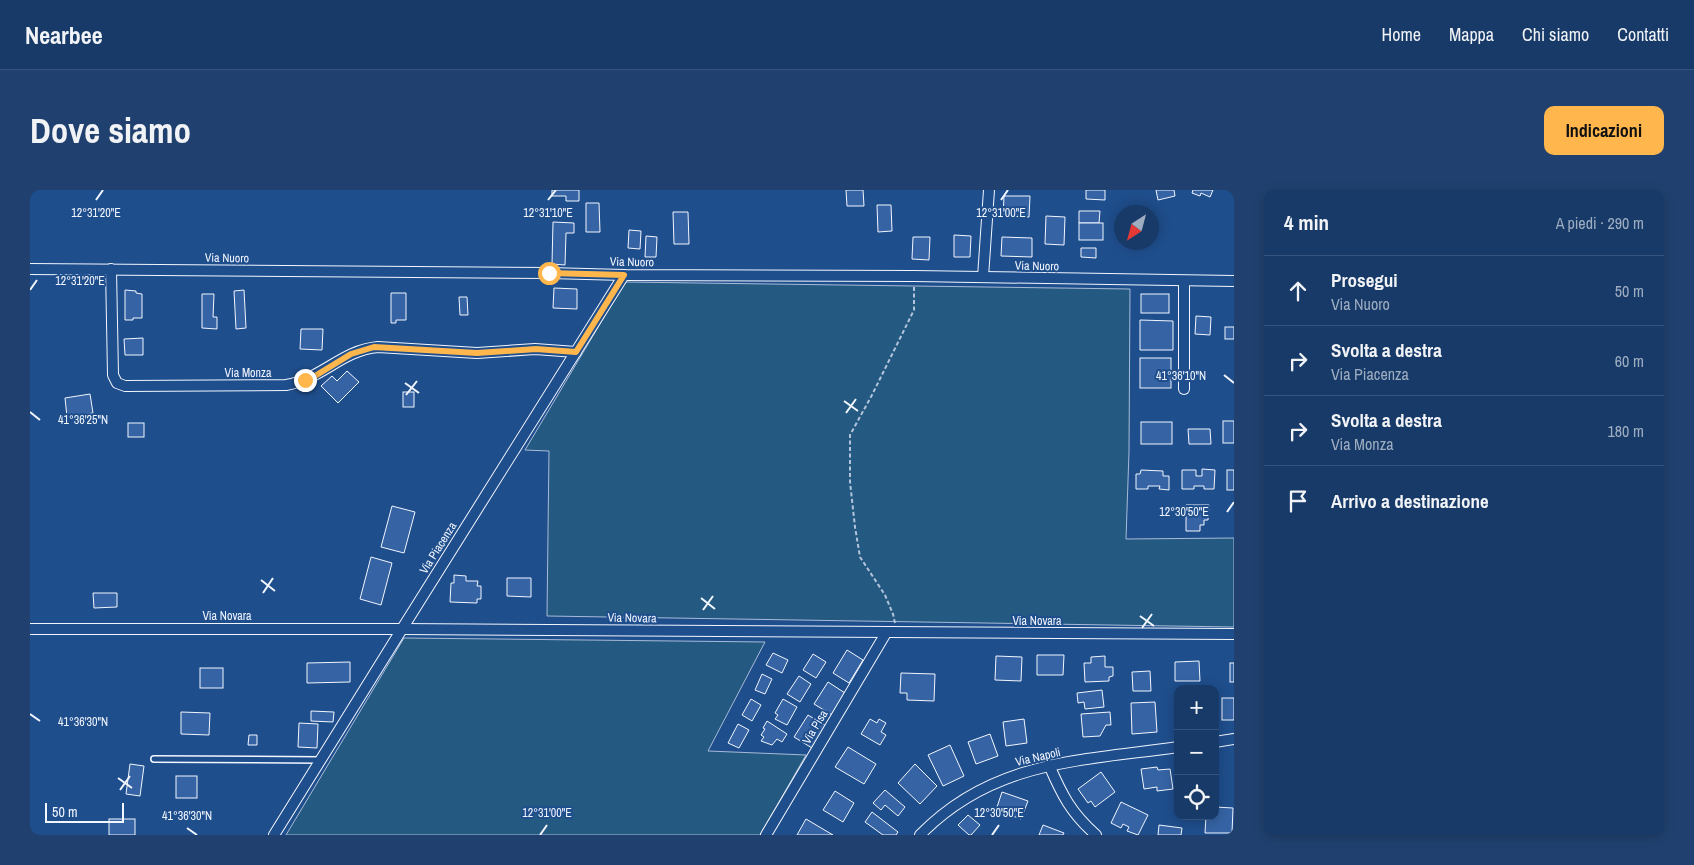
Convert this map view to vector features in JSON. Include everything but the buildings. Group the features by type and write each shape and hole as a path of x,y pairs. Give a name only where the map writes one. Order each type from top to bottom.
{"street":[{"path":"983,278 989,190"},
{"name":"Via Nuoro","path":"30,269 914,276 1234,281"},
{"name":"Via Monza","path":"111,269 113,375 118,383 125,386 292,384 311,378 351,354 374,347 477,353 536,349 576,352"},
{"name":"Via Piacenza","path":"274,835 624,275"},
{"path":"1184,281 1184,389"},
{"name":"Via Novara","path":"30,629 402,629 1234,634"},
{"name":"Via Pisa","path":"766,835 891,633"},
{"path":"1219,741 1234,739"},
{"name":"Via Napoli","path":"920,835 950,809 972,794 1014,775 1050,765 1174,748"},
{"path":"1050,765 1060,792 1068,806 1078,819 1096,835"}],"lane":[{"path":"154,759 321,760"}],"path":[{"path":"891,633 893,614 885,594 860,557 854,527 850,482 850,435 914,310 914,276"}],"shaded area":[{"path":"625,282 1130,289 1129,452 1126,539 1234,538 1234,627 547,616 549,451 525,450"},
{"path":"404,638 765,642 708,751 806,755 760,835 286,835"}],"route":[{"path":"305,380 351,354 374,347 477,353 536,349 576,352 624,275 549,273"}]}
